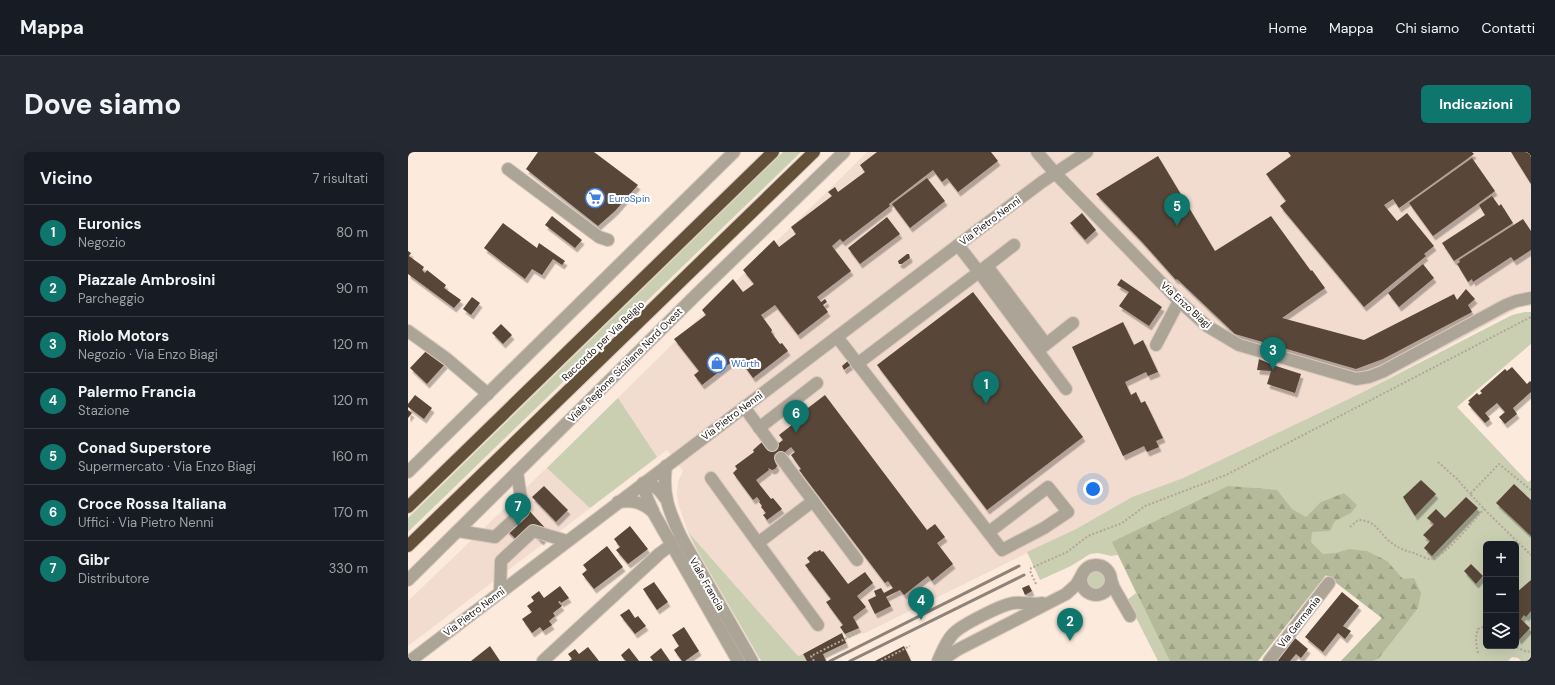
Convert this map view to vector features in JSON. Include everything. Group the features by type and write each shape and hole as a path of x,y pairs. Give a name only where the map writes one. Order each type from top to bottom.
{"highway":[{"name":"Raccordo per Via Belgio","path":"408,507 773,152"},
{"name":"Raccordo per Via Belgio","path":"408,546 814,152"}],"street":[{"path":"408,472 734,152"},
{"name":"Viale Regione Siciliana Nord Ovest","path":"408,580 844,152"},
{"name":"Via Enzo Biagi","path":"1037,152 1055,173 1179,301 1207,326 1239,345 1356,379 1369,377 1382,372 1506,305 1531,298"},
{"name":"Via Pietro Nenni","path":"410,661 958,245 1055,173 1087,152"},
{"path":"508,169 599,237 608,240"},
{"path":"958,245 983,268 1042,347 1066,389"},
{"path":"857,364 1014,245"},
{"path":"1156,345 1179,301"},
{"path":"1042,347 1073,323"},
{"path":"408,331 447,359 488,394"},
{"path":"837,336 857,364 1002,550 1044,528 1068,512 1048,487 989,532"},
{"path":"759,428 817,383"},
{"path":"744,408 772,445"},
{"path":"781,458 857,560"},
{"name":"Viale Francia","path":"666,466 664,484 667,504"},
{"path":"458,531 495,537 523,511 517,472"},
{"path":"711,478 818,625"},
{"name":"Viale Francia","path":"738,661 653,512 647,498 644,483 652,484 657,487 667,504 686,548 752,661"},
{"path":"758,542 813,501"},
{"path":"618,502 636,502 645,505 653,512"},
{"path":"500,592 500,561 533,531 567,541"},
{"path":"543,661 659,554 671,545"},
{"path":"1066,594 1076,585 1083,573 1090,566 1100,565 1108,571 1114,588 1130,616"},
{"path":"1083,573 1081,583 1089,594"},
{"path":"942,661 957,650 1018,620 1032,610 1066,594 1075,592 1098,596 1106,592 1110,587 1111,580"},
{"name":"Via Germania","path":"1269,661 1329,583"},
{"path":"1106,592 1114,594 1123,603"},
{"path":"938,661 950,637 959,628 1008,604 1017,603 1035,605 1053,600"}],"path":[{"path":"1036,584 1030,571 1031,568 1063,554 1088,536 1122,524 1149,504 1226,475 1531,317"},
{"path":"1438,462 1457,479 1484,509 1531,554"},
{"path":"1470,494 1499,464 1531,490"},
{"path":"1350,527 1358,520 1367,520 1377,527 1396,547 1429,559 1437,558 1451,546 1484,509"},
{"path":"1478,653 1476,634 1478,629 1483,626"},
{"path":"814,661 811,656 857,633"},
{"path":"881,661 910,646"},
{"path":"1519,649 1527,652 1531,651"}],"shaded area":[{"path":"867,152 1531,152 1531,301 1359,394 1183,478 1132,497 1076,529 863,634 859,628 842,633 798,656 688,532 679,506 677,495 678,482 683,471 667,450 408,646 408,601 559,456"}],"green space":[{"path":"783,152 801,152 408,532 408,518"},
{"path":"1531,312 1531,344 1457,407 1528,482 1531,480 1531,661 1521,661 1518,658 1512,657 1508,661 1341,661 1382,618 1326,575 1258,661 1158,661 1127,600 1136,593 1118,555 1111,556 1098,553 1090,554 1071,566 1040,580 1027,552 1076,529 1132,497 1183,478 1359,394 1512,315"},
{"path":"618,398 657,457 590,508 547,468"},
{"path":"1228,486 1277,490 1292,509 1306,517 1321,502 1344,493 1357,505 1351,513 1335,521 1330,531 1312,532 1311,542 1323,554 1336,553 1349,549 1367,551 1387,561 1403,579 1414,578 1421,593 1418,608 1379,658 1373,661 1341,661 1382,618 1326,575 1258,661 1170,661 1112,542"},
{"path":"688,532 798,656 803,654 807,661 761,661"},
{"path":"1096,571 1102,574 1105,580 1102,586 1096,589 1090,586 1087,580 1090,574"}],"building":[{"name":"EuroSpin","path":"538,152 594,152 638,185 615,211 598,226 526,169"},
{"path":"877,152 991,152 998,161 958,192 947,178 942,182 933,170 889,204 890,206 885,210 843,242 840,239 832,246 851,271 817,297 821,302 825,299 827,302 823,305 828,312 798,335 775,305 761,315 780,344 782,343 788,351 753,378 738,357 702,385 694,375 699,371 674,339 706,315 702,310 733,279 743,292 754,284 743,270 774,240 779,247 796,234 791,227 832,196 828,192 835,187 838,192 865,172 860,165"},
{"path":"1288,152 1472,152 1474,154 1399,208 1393,199 1384,205 1397,221 1407,213 1434,246 1424,254 1426,256 1364,307 1280,206 1286,201 1266,174 1291,156"},
{"path":"1511,152 1531,152 1531,184"},
{"path":"1158,156 1215,251 1271,216 1325,288 1282,318 1364,340 1454,294 1457,300 1466,289 1475,299 1468,305 1472,312 1383,359 1356,369 1235,334 1177,279 1176,280 1096,194"},
{"path":"1472,158 1495,191 1433,236 1409,203"},
{"path":"927,178 945,201 910,228 892,204"},
{"path":"1492,196 1499,206 1501,204 1513,223 1454,261 1442,243 1485,215 1479,205"},
{"path":"1082,213 1096,230 1085,240 1070,223"},
{"path":"552,216 582,240 575,248 545,225"},
{"path":"887,217 900,234 860,264 848,248"},
{"path":"1523,219 1531,231 1531,250 1514,261 1511,257 1473,282 1472,279 1468,282 1457,264 1460,262 1459,260"},
{"path":"503,223 537,248 539,243 565,261 562,265 553,259 542,275 532,269 525,279 484,248"},
{"path":"408,251 411,253 409,256 424,267 422,270 425,273 427,270 446,285 444,288 461,300 454,308 408,274"},
{"path":"909,254 910,258 902,264 899,264 898,261"},
{"path":"1423,264 1434,278 1399,307 1388,293"},
{"path":"1121,279 1162,307 1149,326 1119,306 1129,292 1117,285"},
{"path":"973,292 1083,437 987,510 877,365"},
{"path":"472,297 480,303 471,315 463,309"},
{"path":"1123,322 1134,345 1143,340 1158,372 1148,376 1146,372 1125,382 1131,395 1136,392 1141,403 1145,401 1163,438 1156,441 1159,447 1147,452 1144,446 1123,456 1072,347"},
{"path":"501,324 512,335 503,344 492,333"},
{"path":"428,349 446,363 427,384 410,368"},
{"path":"1259,359 1301,374 1295,393 1267,384 1271,371 1257,370"},
{"path":"849,360 852,364 844,370 842,366"},
{"path":"1512,367 1527,384 1530,381 1531,382 1531,392 1513,408 1517,414 1505,424 1499,417 1505,412 1497,403 1485,413 1490,419 1485,423 1468,404 1470,402 1468,401 1477,393 1479,395 1482,393 1480,391 1505,369 1507,371"},
{"path":"415,395 432,408 424,419 408,407 408,404"},
{"path":"825,395 927,530 935,524 945,537 937,543 953,564 932,581 928,576 904,595 900,590 886,597 891,606 875,614 868,600 876,596 874,591 881,588 884,593 893,588 888,581 885,583 799,470 801,469 791,455 795,452 791,447 785,452 787,454 775,462 777,466 775,469 772,470 768,468 769,470 756,480 771,499 773,498 782,509 767,520 763,515 766,513 761,507 760,501 757,497 753,500 733,473 737,469 735,466 754,452 753,450 762,442 767,449 777,441 779,443 783,440 779,435 806,414 804,411"},
{"path":"408,410 412,413 408,418"},
{"path":"1421,480 1436,494 1415,516 1403,497"},
{"path":"1514,484 1531,500 1531,536 1496,503"},
{"path":"544,486 568,510 556,522 532,497"},
{"path":"1466,497 1478,508 1432,556 1424,548 1430,541 1423,535 1434,524 1427,518 1436,509 1445,518"},
{"path":"522,503 549,532 541,541 533,533 521,544 500,524"},
{"path":"630,526 648,549 628,564 616,550 620,547 614,539"},
{"path":"607,546 623,567 594,589 582,574 587,570 583,565"},
{"path":"820,550 822,552 823,551 848,584 865,572 873,583 857,596 866,607 853,617 859,628 845,634 840,627 843,625 826,602 831,599 805,565 810,562 807,558 815,551"},
{"path":"1471,564 1483,576 1476,584 1464,571"},
{"path":"1531,580 1531,611 1526,617 1524,615 1521,619 1530,628 1519,640 1519,613 1519,590"},
{"path":"654,582 668,602 657,610 643,589"},
{"path":"1029,585 1032,591 1025,595 1022,588"},
{"path":"560,586 569,598 561,603 560,601 558,602 562,606 553,613 555,616 549,621 552,625 543,631 540,627 532,633 522,619 532,612 527,606 534,601 531,597 539,591 544,598"},
{"path":"1342,592 1359,606 1343,626 1351,631 1345,639 1338,633 1323,652 1305,637"},
{"path":"629,609 635,618 638,616 646,626 635,634 620,615"},
{"path":"684,627 699,651 685,661 682,661 674,650 679,646 672,635"},
{"path":"842,633 846,643 823,654 826,661 807,661 803,654"},
{"path":"1295,638 1308,649 1301,658 1296,654 1290,661 1276,661"},
{"path":"490,646 500,661 471,661"},
{"path":"904,646 911,661 875,661"},
{"path":"588,647 599,661 569,661 572,659 568,654 575,649 579,654"},
{"path":"629,648 639,661 626,661 623,658 621,655"},
{"path":"661,648 670,661 653,661 650,657"}],"railway":[{"path":"830,661 1019,566"},
{"path":"850,661 1024,575"}],"place":[{"name":"EuroSpin","path":"595,198"},
{"name":"Conad Superstore","path":"1177,226"},
{"name":"Würth","path":"717,363"},
{"name":"Riolo Motors","path":"1273,370"},
{"name":"Euronics","path":"986,404"},
{"name":"Croce Rossa Italiana","path":"796,433"},
{"name":"Gibr","path":"518,526"},
{"name":"Palermo Francia","path":"921,620"},
{"name":"Piazzale Ambrosini","path":"1070,641"}]}
